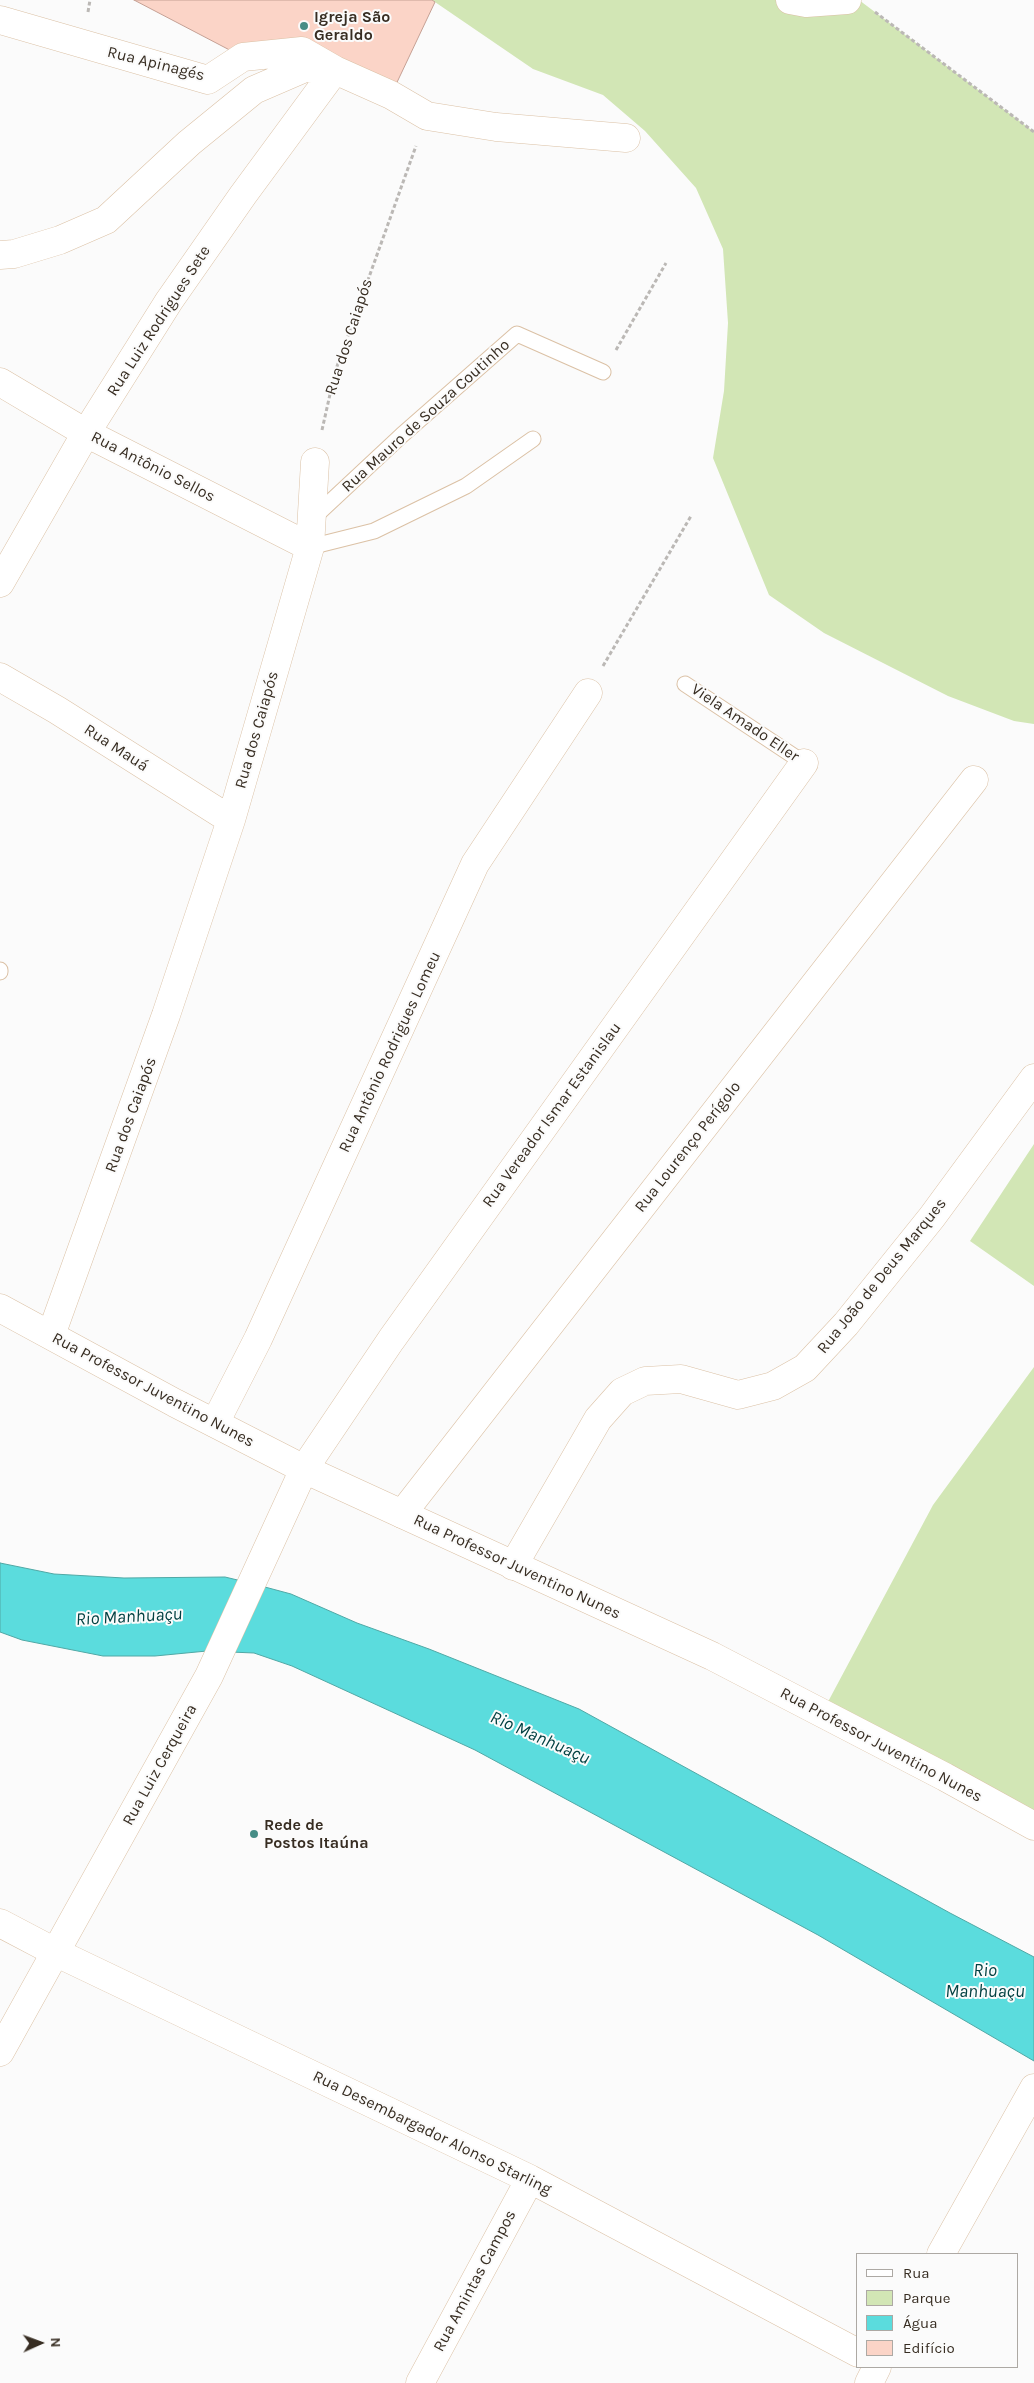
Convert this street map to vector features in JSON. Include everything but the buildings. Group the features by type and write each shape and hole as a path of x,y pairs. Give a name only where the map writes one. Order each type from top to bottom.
{"street":[{"path":"790,0 806,3 847,0"},
{"name":"Rua Apinagés","path":"0,20 208,80 244,57 302,51 335,70"},
{"path":"0,255 14,254 60,240 106,220 189,143 254,90 305,68 335,70 391,95 427,116 496,127 626,138"},
{"name":"Rua Luiz Rodrigues Sete","path":"0,583 86,433 170,301 243,195 335,70"},
{"name":"Rua Antônio Sellos","path":"0,382 86,433 310,547"},
{"name":"Rua dos Caiapós","path":"51,1335 166,1016 231,820 310,547 315,462"},
{"name":"Rua Mauá","path":"0,677 57,710 231,820"},
{"name":"Rua Antônio Rodrigues Lomeu","path":"215,1423 258,1339 475,864 588,693"},
{"name":"Rua Vereador Ismar Estanislau","path":"304,1469 391,1340 804,763"},
{"name":"Rua Lourenço Perígolo","path":"402,1514 974,780"},
{"name":"Rua João de Deus Marques","path":"513,1566 598,1419 622,1392 645,1381 681,1379 738,1395 773,1386 805,1368 846,1324 932,1217 1034,1078"},
{"name":"Rua Professor Juventino Nunes","path":"0,1308 304,1469 712,1656 945,1777 1034,1826"},
{"name":"Rua Luiz Cerqueira","path":"0,2052 57,1953 208,1676 252,1577 304,1469"},
{"name":"Rua Desembargador Alonso Starling","path":"0,1923 57,1953 530,2179 856,2352"},
{"path":"942,2253 1034,2088"},
{"name":"Rua Amintas Campos","path":"420,2383 530,2179"},
{"path":"869,2383 876,2368"}],"lane":[{"name":"Rua Mauro de Souza Coutinho","path":"311,520 402,435 517,334 603,372"},
{"path":"310,547 374,531 466,486 533,439"},
{"name":"Viela Amado Eller","path":"686,684 804,763"}],"path":[{"path":"874,12 1034,132"},
{"name":"Rua dos Caiapós","path":"315,462 335,372 427,116"},
{"path":"603,372 666,262"},
{"path":"588,693 691,516"}],"green space":[{"path":"432,0 859,0 1034,132 1034,724 1014,721 948,696 824,633 769,595 713,458 724,391 728,323 723,249 696,188 645,131 603,95 533,69"},
{"path":"1034,1144 1034,1286 970,1241"},
{"path":"1034,1367 1034,1826 822,1713 933,1505"}],"water":[{"name":"Rio Manhuaçu","path":"0,1563 54,1574 124,1578 225,1577 250,1583 291,1594 357,1623 429,1649 579,1709 950,1913 1034,1957 1034,2061 818,1935 475,1750 292,1666 254,1653 207,1651 155,1656 103,1656 22,1640 0,1632"}],"place":[{"name":"Igreja São Geraldo","path":"304,26"},
{"name":"Rede de Postos Itaúna","path":"254,1834"}]}
